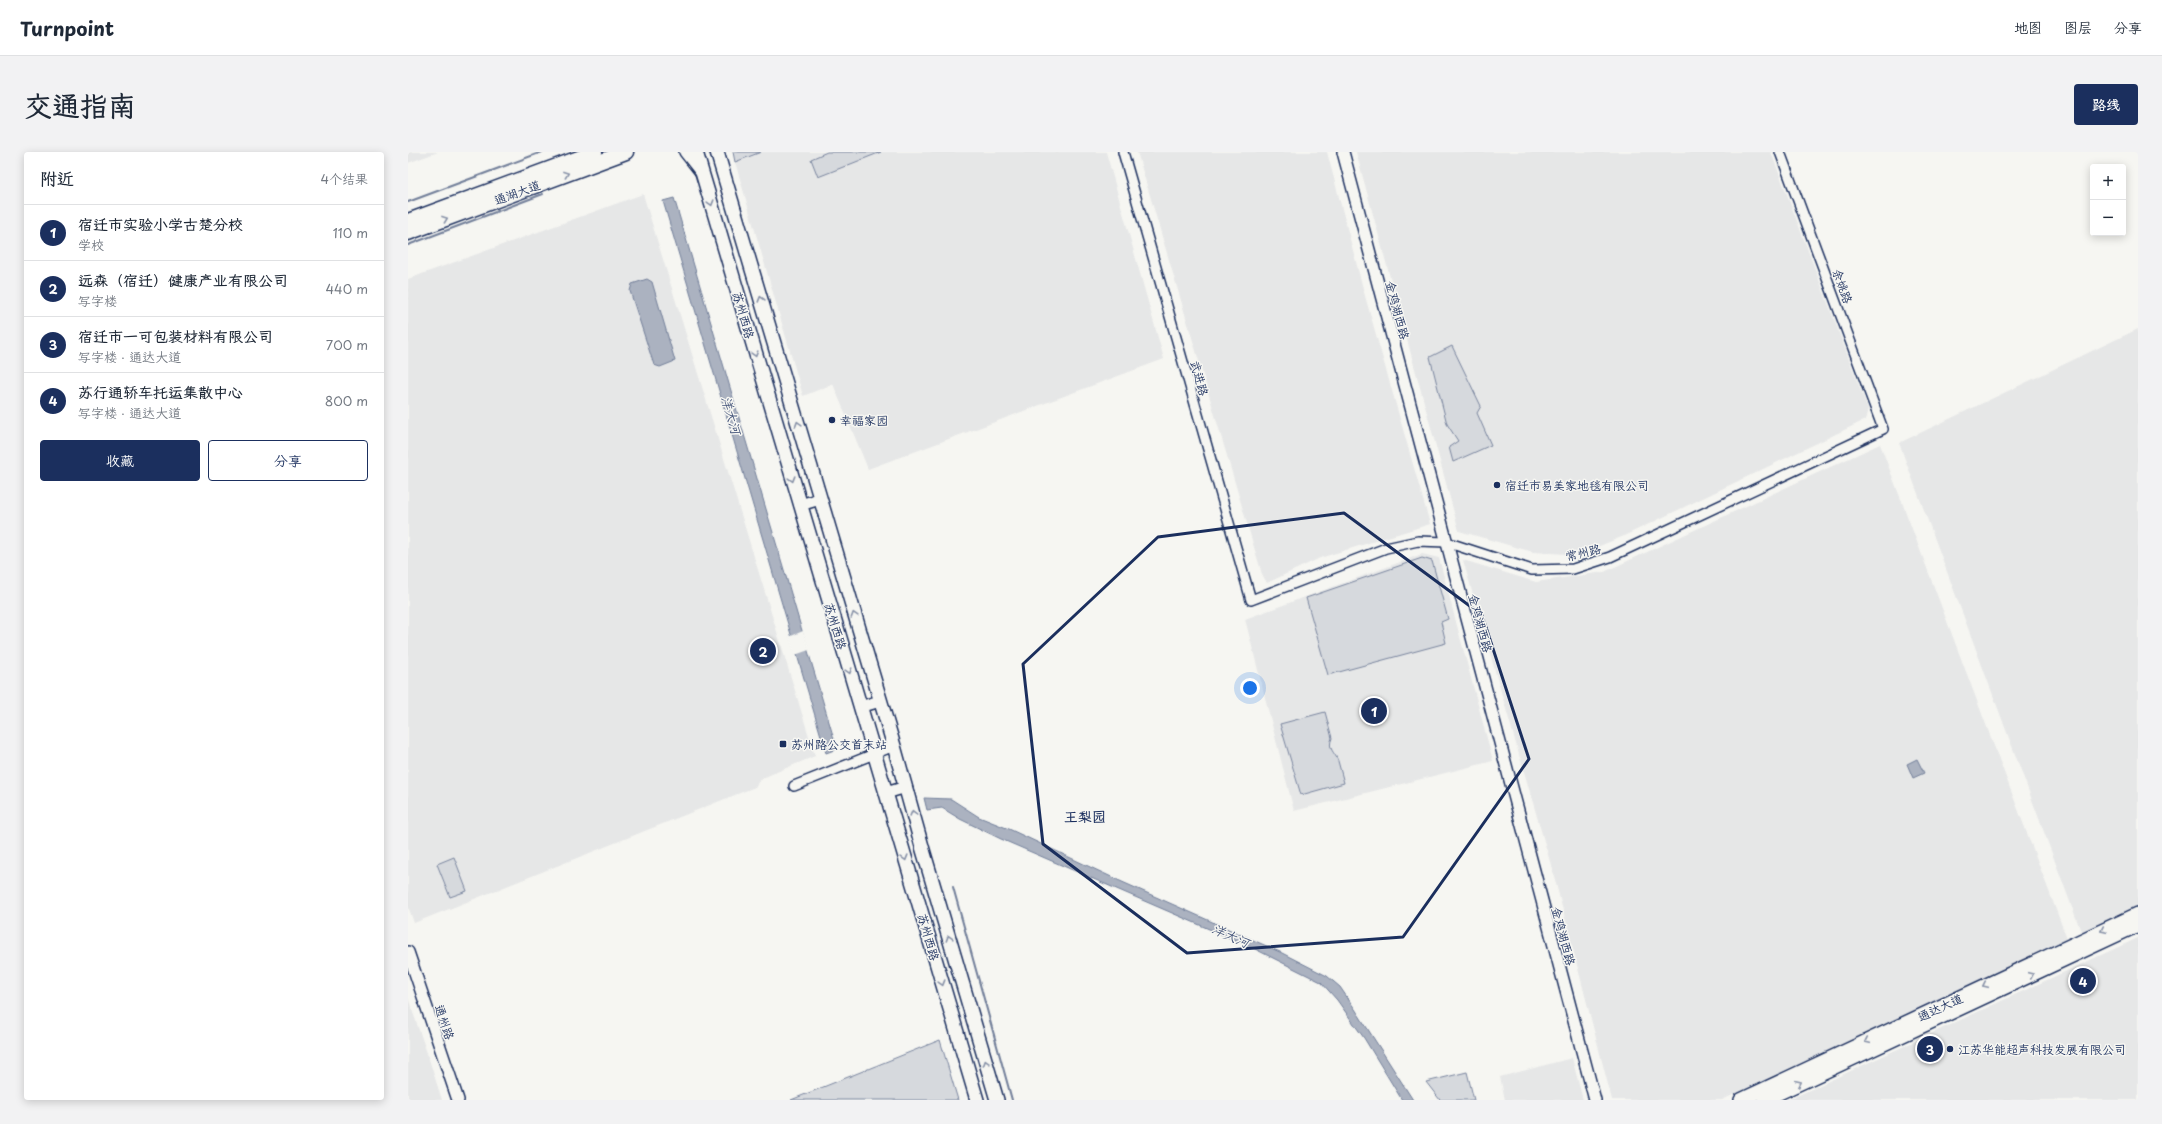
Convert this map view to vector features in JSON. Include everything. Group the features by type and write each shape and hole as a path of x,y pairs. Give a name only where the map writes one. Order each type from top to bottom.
{"main road":[{"name":"通湖大道","path":"408,221 595,152"},
{"name":"通湖大道","path":"408,233 626,152"},
{"name":"苏州西路","path":"696,152 977,1100"},
{"name":"苏州西路","path":"719,154 997,1100"},
{"name":"通达大道","path":"1741,1100 2138,914"},
{"name":"通达大道","path":"1764,1100 2138,925"}],"street":[{"path":"685,152 702,174"},
{"name":"武进路","path":"1123,152 1251,600"},
{"name":"金鸡湖西路","path":"1342,152 1595,1100"},
{"name":"余姚路","path":"1780,152 1883,429"},
{"name":"常州路","path":"1251,600 1386,548 1418,541 1446,542 1532,570 1573,569 1610,557 1883,429"},
{"path":"800,505 820,499"},
{"path":"860,707 880,701"},
{"path":"794,786 894,746"},
{"path":"886,793 906,787"},
{"name":"通州路","path":"408,952 458,1100"}],"highlighted area":[{"path":"1344,513 1482,615 1529,759 1403,937 1187,953 1043,844 1023,664 1158,537"}],"shaded area":[{"path":"408,152 438,152 408,163"},
{"path":"733,152 761,152 735,162"},
{"path":"761,152 1106,152 1164,359 868,469 833,384 803,396 735,162"},
{"path":"827,152 881,152 818,177 811,159"},
{"path":"1137,152 1327,152 1365,296 1430,524 1320,558 1267,583 1262,574"},
{"path":"1356,152 1771,152 1868,409 1865,420 1624,536 1597,547 1567,554 1533,552 1459,531"},
{"path":"643,194 815,756 760,779 755,787 414,923 408,906 408,279"},
{"path":"2138,329 2138,908 2082,934 1899,443"},
{"path":"1452,346 1481,406 1477,413 1491,445 1453,462 1449,447 1458,441 1447,424 1430,357"},
{"path":"1880,444 2067,939 1722,1100 1612,1100 1553,872 1463,560 1536,582 1604,572"},
{"path":"1422,554 1439,558 1493,761 1294,811 1245,619"},
{"path":"1422,558 1432,561 1448,619 1441,622 1446,643 1328,675 1306,598"},
{"path":"1325,712 1332,738 1330,745 1337,758 1344,783 1301,795 1280,724"},
{"path":"454,857 467,891 450,897 437,864"},
{"path":"2138,938 2138,1100 1788,1100 1997,1003"},
{"path":"408,998 427,1053 442,1100 408,1100"},
{"path":"940,1040 958,1100 791,1100"},
{"path":"1572,1058 1583,1100 1505,1100 1500,1077"},
{"path":"1467,1072 1474,1100 1440,1100 1426,1082"}],"water":[{"name":"洋大河","path":"674,198 837,749 826,753 663,201"},
{"path":"647,279 652,282 675,361 660,367 654,365 630,291 632,284"},
{"path":"1917,759 1924,773 1913,778 1907,764"},
{"name":"洋大河","path":"924,798 951,799 979,817 1009,829 1120,881 1280,952 1327,976 1340,987 1413,1100 1402,1100 1364,1038 1337,1000 1321,982 1253,948 1001,839 960,819 942,808 927,810"}],"pier":[{"path":"803,631 809,650 795,655 789,637"}],"waterway":[{"path":"408,202 542,152"},
{"path":"408,245 543,194"},
{"path":"953,887 1012,1100"}],"place":[{"name":"幸福家园","path":"832,420"},
{"name":"宿迁市易美家地毯有限公司","path":"1497,485"},
{"name":"远森（宿迁）健康产业有限公司","path":"763,651"},
{"name":"宿迁市实验小学古楚分校","path":"1374,711"},
{"name":"苏州路公交首末站","path":"783,744"},
{"name":"苏行通轿车托运集散中心","path":"2083,981"},
{"name":"宿迁市一可包装材料有限公司","path":"1930,1049"},
{"name":"江苏华能超声科技发展有限公司","path":"1950,1049"}],"district":[{"name":"王梨园","path":"1085,816"}]}
